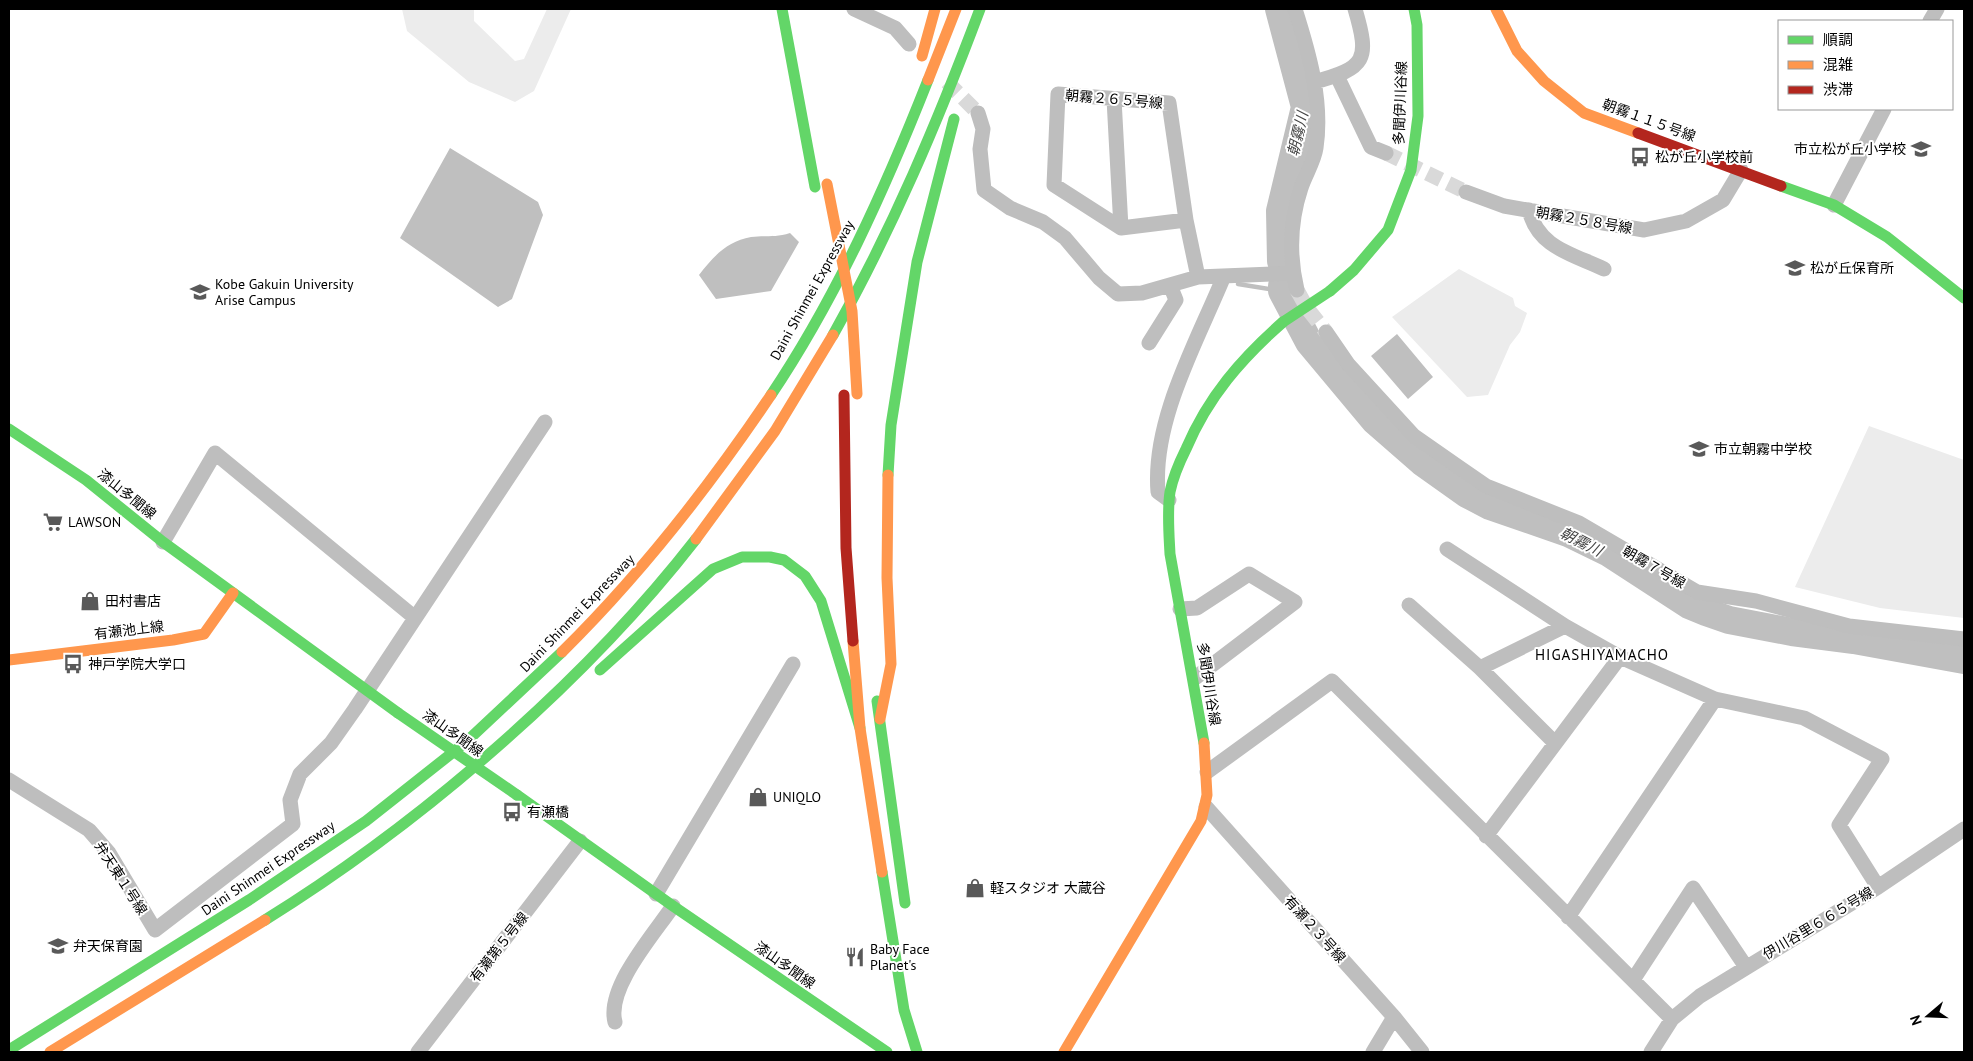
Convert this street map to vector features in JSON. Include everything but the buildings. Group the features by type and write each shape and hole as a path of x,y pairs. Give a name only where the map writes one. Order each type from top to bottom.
{"main road":[{"path":"782,9 815,191"},
{"path":"918,69 935,9"},
{"name":"Daini Shinmei Expressway","path":"9,1050 108,992 301,865 401,795 518,695 618,596 665,542 707,487 786,370 820,313 906,138 956,9"},
{"path":"305,894 420,808 534,711 634,612 682,557 727,499 801,389 867,274 924,154 980,9"},
{"path":"969,72 988,9"},
{"name":"多聞伊川谷線","path":"1064,1052 1093,997 1167,879 1206,807 1206,772 1195,678 1170,552 1169,500 1172,483 1195,423 1224,380 1253,348 1283,322 1330,291 1354,270 1388,230 1411,170 1418,116 1417,25 1414,9"},
{"name":"朝霧１１５号線","path":"1496,9 1517,51 1544,82 1584,113 1834,205 1887,237 1964,298"},
{"path":"855,245 883,173 913,86"},
{"path":"880,719 891,664 887,578 887,498 891,425 917,262 944,152 958,107"},
{"path":"826,179 852,311 857,399"},
{"path":"830,262 839,313 843,369"},
{"path":"844,391 846,548 860,728 904,1010 917,1052"},
{"name":"漆山多聞線","path":"9,429 86,480 163,542 398,713 673,906 887,1052"},
{"path":"856,433 858,536"},
{"path":"594,676 713,569 742,557 770,556 784,560 795,567 805,576 821,600 860,728"},
{"name":"有瀬池上線","path":"9,660 173,640 204,634 233,593"},
{"path":"875,680 907,915"},
{"path":"50,1052 366,856 421,818 558,708"},
{"path":"924,1032 924,1052"}],"street":[{"path":"854,9 895,28 909,44"},
{"path":"1295,9 1317,97 1316,149 1292,218 1293,273 1297,290"},
{"path":"1314,82 1337,76 1357,65 1363,54 1363,38 1355,9"},
{"path":"1931,20 1937,9"},
{"path":"1337,76 1371,147 1386,153"},
{"name":"朝霧２６５号線","path":"1121,228 1054,185 1058,94 1169,103 1186,220 1198,277"},
{"path":"1114,99 1121,228 1186,220"},
{"path":"1834,205 1883,110"},
{"path":"978,113 983,129 980,149 984,190 1010,208 1043,222 1065,238 1099,278 1118,294 1142,293 1198,277 1293,273"},
{"name":"朝霧２５８号線","path":"1466,192 1504,206 1644,230 1686,221 1723,200 1741,170"},
{"path":"1529,210 1533,224 1545,241 1604,269"},
{"path":"1169,500 1158,492 1157,478 1160,442 1168,408 1224,276"},
{"path":"1149,343 1176,300 1170,285"},
{"name":"朝霧７号線","path":"1326,332 1348,364 1414,436 1486,486 1578,523 1697,592 1756,601 1849,626 1964,639"},
{"path":"368,691 414,617 545,422"},
{"path":"163,542 215,453 414,617"},
{"path":"1447,550 1565,626 1620,657 1715,700 1804,718 1882,759 1839,825 1878,887"},
{"path":"1180,609 1197,608 1249,574 1295,602 1195,678"},
{"path":"1409,606 1480,668 1555,743"},
{"path":"1480,668 1565,626"},
{"path":"1486,836 1620,657"},
{"path":"656,894 793,664"},
{"path":"1206,772 1332,681 1672,1019"},
{"name":"弁天東１号線","path":"9,780 89,830 109,853 155,930 293,824 290,800 300,774 331,743 368,691"},
{"path":"1568,917 1715,700"},
{"name":"有瀬２３号線","path":"1206,807 1394,1017 1422,1052"},
{"name":"伊川谷里６６５号線","path":"1651,1052 1672,1019 1700,996 1878,887 1964,829"},
{"name":"有瀬第５号線","path":"418,1052 580,841"},
{"path":"1633,980 1693,888 1746,967"},
{"path":"615,1022 613,1013 623,981 673,906"},
{"path":"1373,1052 1394,1017"}],"shaded area":[{"path":"402,9 474,9 474,21 515,61 524,59 547,9 571,9 534,91 515,102 469,82 407,31"},
{"path":"450,148 538,202 543,215 512,299 498,307 400,238"},
{"path":"790,233 799,242 771,291 716,299 699,275 715,256 735,242 751,237"},
{"path":"1459,269 1513,298 1515,306 1527,313 1520,332 1510,345 1488,395 1467,397 1392,317"},
{"path":"1397,334 1433,377 1408,399 1371,356"},
{"path":"1869,426 1964,460 1964,618 1880,608 1795,587"}],"waterway":[{"name":"朝霧川","path":"1279,9 1305,107 1280,211 1281,261"},
{"path":"1238,284 1282,291"},
{"name":"朝霧川","path":"1282,286 1282,291 1309,342 1375,421 1422,462 1467,494 1490,506 1568,533 1609,553 1689,605 1729,620 1964,660"}],"tunnel":[{"path":"947,82 978,113"},
{"path":"1386,153 1466,192"},
{"path":"1297,290 1307,308 1326,332"}],"traffic: fast":[{"path":"782,9 815,187"},
{"path":"833,335 875,256 913,175 980,9"},
{"path":"1330,291 1354,270 1388,230 1411,170 1418,116 1417,25 1414,9"},
{"path":"771,395 817,320 858,242 877,202 928,80"},
{"path":"888,475 891,425 917,262 954,119"},
{"path":"1781,186 1834,205 1887,237 1964,298"},
{"path":"1283,322 1330,291"},
{"path":"1204,743 1170,554 1168,515 1170,492 1176,470 1195,430 1215,396 1253,350 1283,322"},
{"path":"9,429 86,480 163,542 398,713"},
{"path":"265,920 324,882 382,840 497,747 552,697 603,646 652,593 696,539"},
{"path":"600,670 713,569 742,557 770,557 784,560 805,576 821,601 860,728"},
{"path":"9,1050 249,900 366,821 466,742 562,652"},
{"path":"877,701 905,903"},
{"path":"398,713 517,795"},
{"path":"517,795 673,906 887,1052"},
{"path":"882,872 904,1010 917,1052"}],"traffic: slow":[{"path":"922,56 935,9"},
{"path":"928,80 956,9"},
{"path":"1496,9 1517,51 1544,81 1584,113 1638,133"},
{"path":"827,184 852,311 857,394"},
{"path":"696,539 775,431 833,335"},
{"path":"562,652 619,592 673,529 771,395"},
{"path":"880,719 891,664 887,578 888,475"},
{"path":"9,660 173,640 204,634 233,593"},
{"path":"853,641 860,728 882,872"},
{"path":"1064,1052 1201,821 1207,795 1204,743"},
{"path":"50,1052 265,920"}],"traffic: jam":[{"path":"1638,133 1781,186"},
{"path":"844,395 846,548 853,641"}],"place":[{"name":"市立松が丘小学校","path":"1921,149"},
{"name":"松が丘小学校前","path":"1640,157"},
{"name":"松が丘保育所","path":"1795,268"},
{"name":"Kobe Gakuin University Arise Campus","path":"200,292"},
{"name":"市立朝霧中学校","path":"1699,449"},
{"name":"LAWSON","path":"53,522"},
{"name":"田村書店","path":"90,601"},
{"name":"神戸学院大学口","path":"73,664"},
{"name":"UNIQLO","path":"758,797"},
{"name":"有瀬橋","path":"512,812"},
{"name":"軽スタジオ 大蔵谷","path":"975,888"},
{"name":"弁天保育園","path":"58,946"},
{"name":"Baby Face Planet's","path":"855,957"}],"district":[{"name":"HIGASHIYAMACHO","path":"1602,655"}]}
